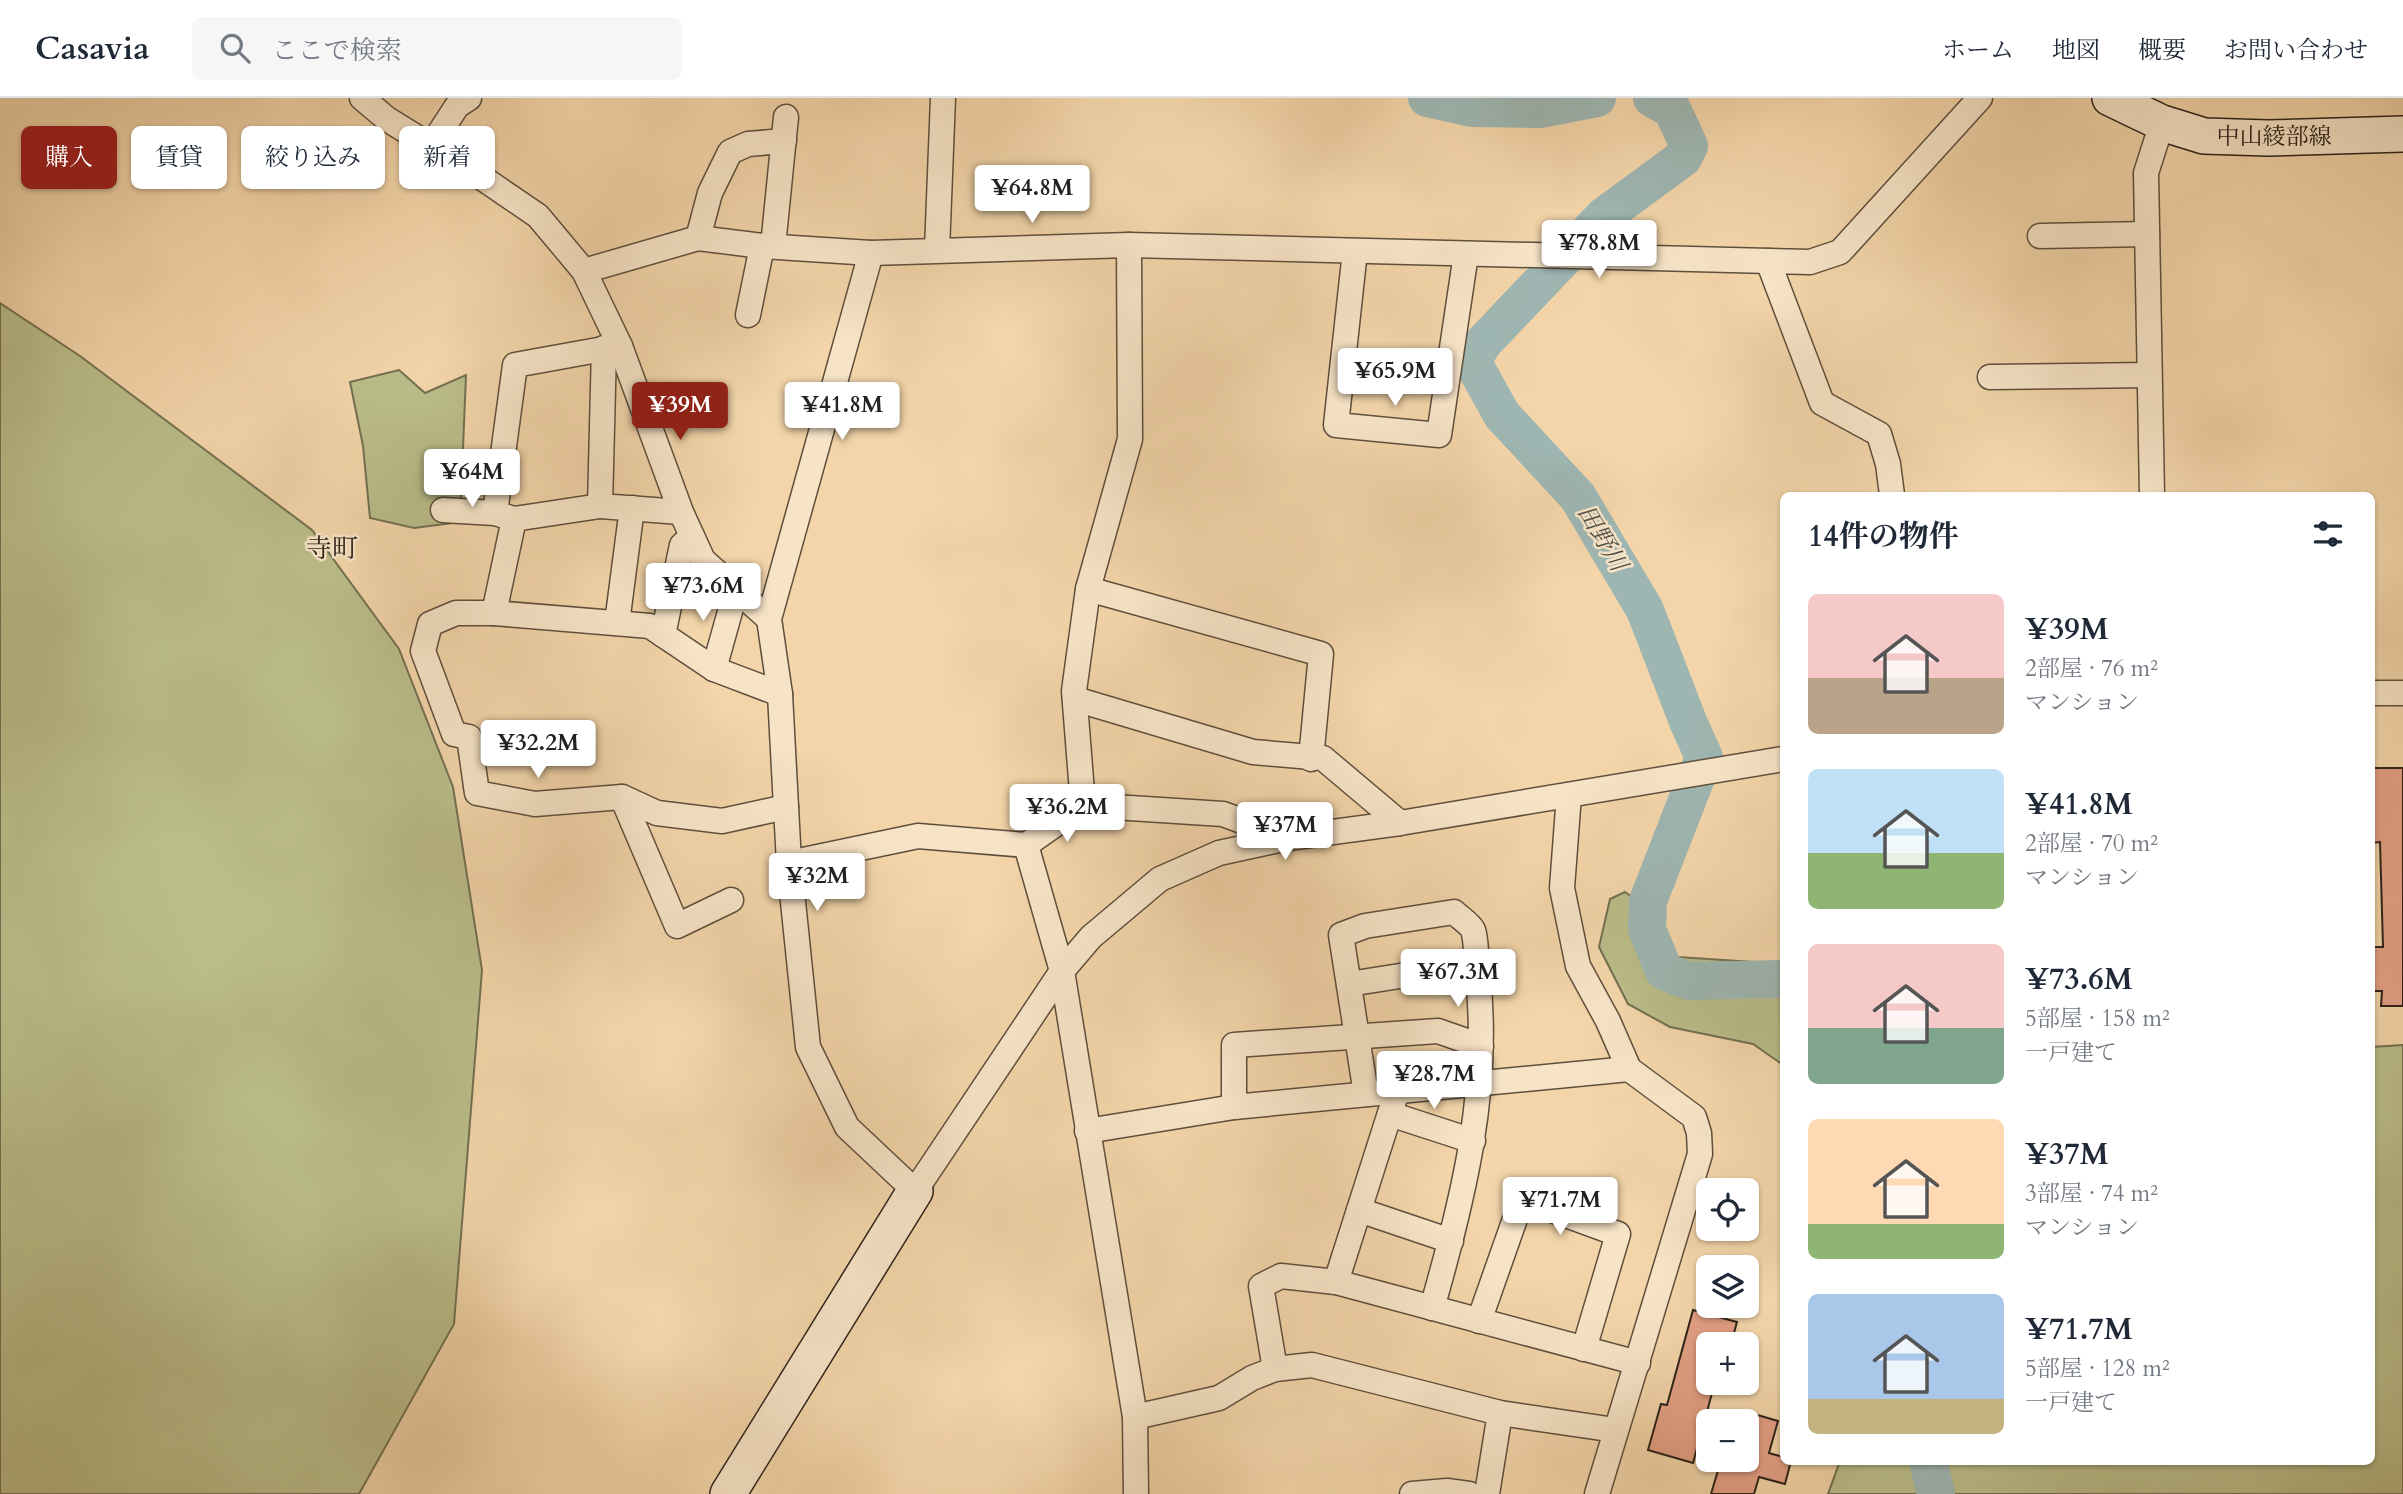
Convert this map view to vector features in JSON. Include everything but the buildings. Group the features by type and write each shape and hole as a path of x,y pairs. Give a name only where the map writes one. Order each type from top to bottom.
{"street":[{"path":"362,98 399,126"},
{"path":"444,126 457,106 469,98"},
{"path":"937,250 943,98"},
{"path":"584,271 698,238 871,253 1129,245 1810,262 1840,253 1980,98"},
{"name":"中山綾部線","path":"2110,98 2162,122 2204,136 2268,138 2403,134"},
{"path":"2152,492 2146,173 2162,122"},
{"path":"698,238 710,193 730,152 785,129 767,246 748,315"},
{"path":"495,187 538,216 584,271 612,347 703,561 769,619"},
{"path":"2040,236 2147,234"},
{"path":"1083,805 1075,699 1088,589 1130,439 1129,245"},
{"path":"1354,251 1336,425 1439,435 1466,254"},
{"path":"871,253 769,619 780,694 789,863 808,1048 847,1127 915,1191"},
{"path":"1768,261 1822,403 1878,433 1888,464 1892,492"},
{"path":"600,506 612,347"},
{"path":"494,614 515,365 612,347"},
{"path":"1990,377 2150,376"},
{"path":"443,510 504,516 600,506 681,512"},
{"path":"617,623 632,508"},
{"path":"663,635 682,545 692,537"},
{"path":"1088,589 1321,654 1311,759"},
{"path":"714,669 736,590"},
{"path":"780,694 714,669 650,626 494,614 456,614 430,624 424,651 454,734 470,737 477,793 535,804 622,797 657,813 722,821 786,807"},
{"path":"2375,693 2403,692"},
{"path":"1075,699 1254,752 1323,758 1400,823"},
{"path":"728,1494 915,1191 1062,971 1091,937 1160,879 1219,853 1288,838 1400,823 1780,760"},
{"path":"1569,795 1562,888 1578,966 1608,1021 1629,1069 1694,1117 1699,1133 1700,1154 1597,1494"},
{"path":"622,797 677,926 731,900"},
{"path":"789,863 918,836 1026,845 1083,805 1223,814 1288,838"},
{"path":"1026,845 1062,971 1135,1417 1136,1494"},
{"path":"1366,1094 1341,935 1365,926 1454,912 1473,930 1482,1017 1479,1084 1473,1141 1451,1241 1432,1308"},
{"path":"1349,984 1476,964"},
{"path":"1234,1107 1234,1045 1438,1031 1481,1046"},
{"path":"1393,1103 1479,1084 1629,1069"},
{"path":"1087,1131 1234,1107 1366,1094 1393,1103 1473,1141"},
{"path":"1336,1282 1393,1103"},
{"path":"1479,1321 1522,1199 1618,1234 1584,1349"},
{"path":"1359,1210 1451,1241"},
{"path":"1275,1369 1261,1286 1282,1276 1336,1282 1638,1363"},
{"path":"1135,1417 1219,1398 1252,1378 1275,1369 1312,1366 1500,1412 1615,1430"},
{"path":"1487,1494 1500,1412"},
{"path":"1412,1494 1447,1491 1469,1494"}],"green space":[{"path":"0,303 80,356 312,530 399,649 453,787 482,970 454,1324 359,1494 0,1494"},
{"path":"399,370 425,393 466,375 460,522 414,528 370,518 363,446 350,382"},
{"path":"1625,892 1638,901 1639,948 1678,957 1780,964 1780,1063 1753,1044 1670,1027 1628,1004 1599,947 1610,899"},
{"path":"2403,1045 2403,1494 1828,1494 1839,1465 2375,1465 2375,1047"}],"waterway":[{"name":"田野川","path":"1427,98 1472,108 1540,109 1597,98"},
{"name":"田野川","path":"1652,98 1672,109 1689,146 1683,158 1604,216 1483,343 1472,361 1502,415 1578,497 1645,610 1704,757 1648,901 1647,929 1664,971 1688,981 1780,979"},
{"name":"田野川","path":"1929,1465 1936,1494"}],"district":[{"name":"寺町","path":"332,548"}]}
